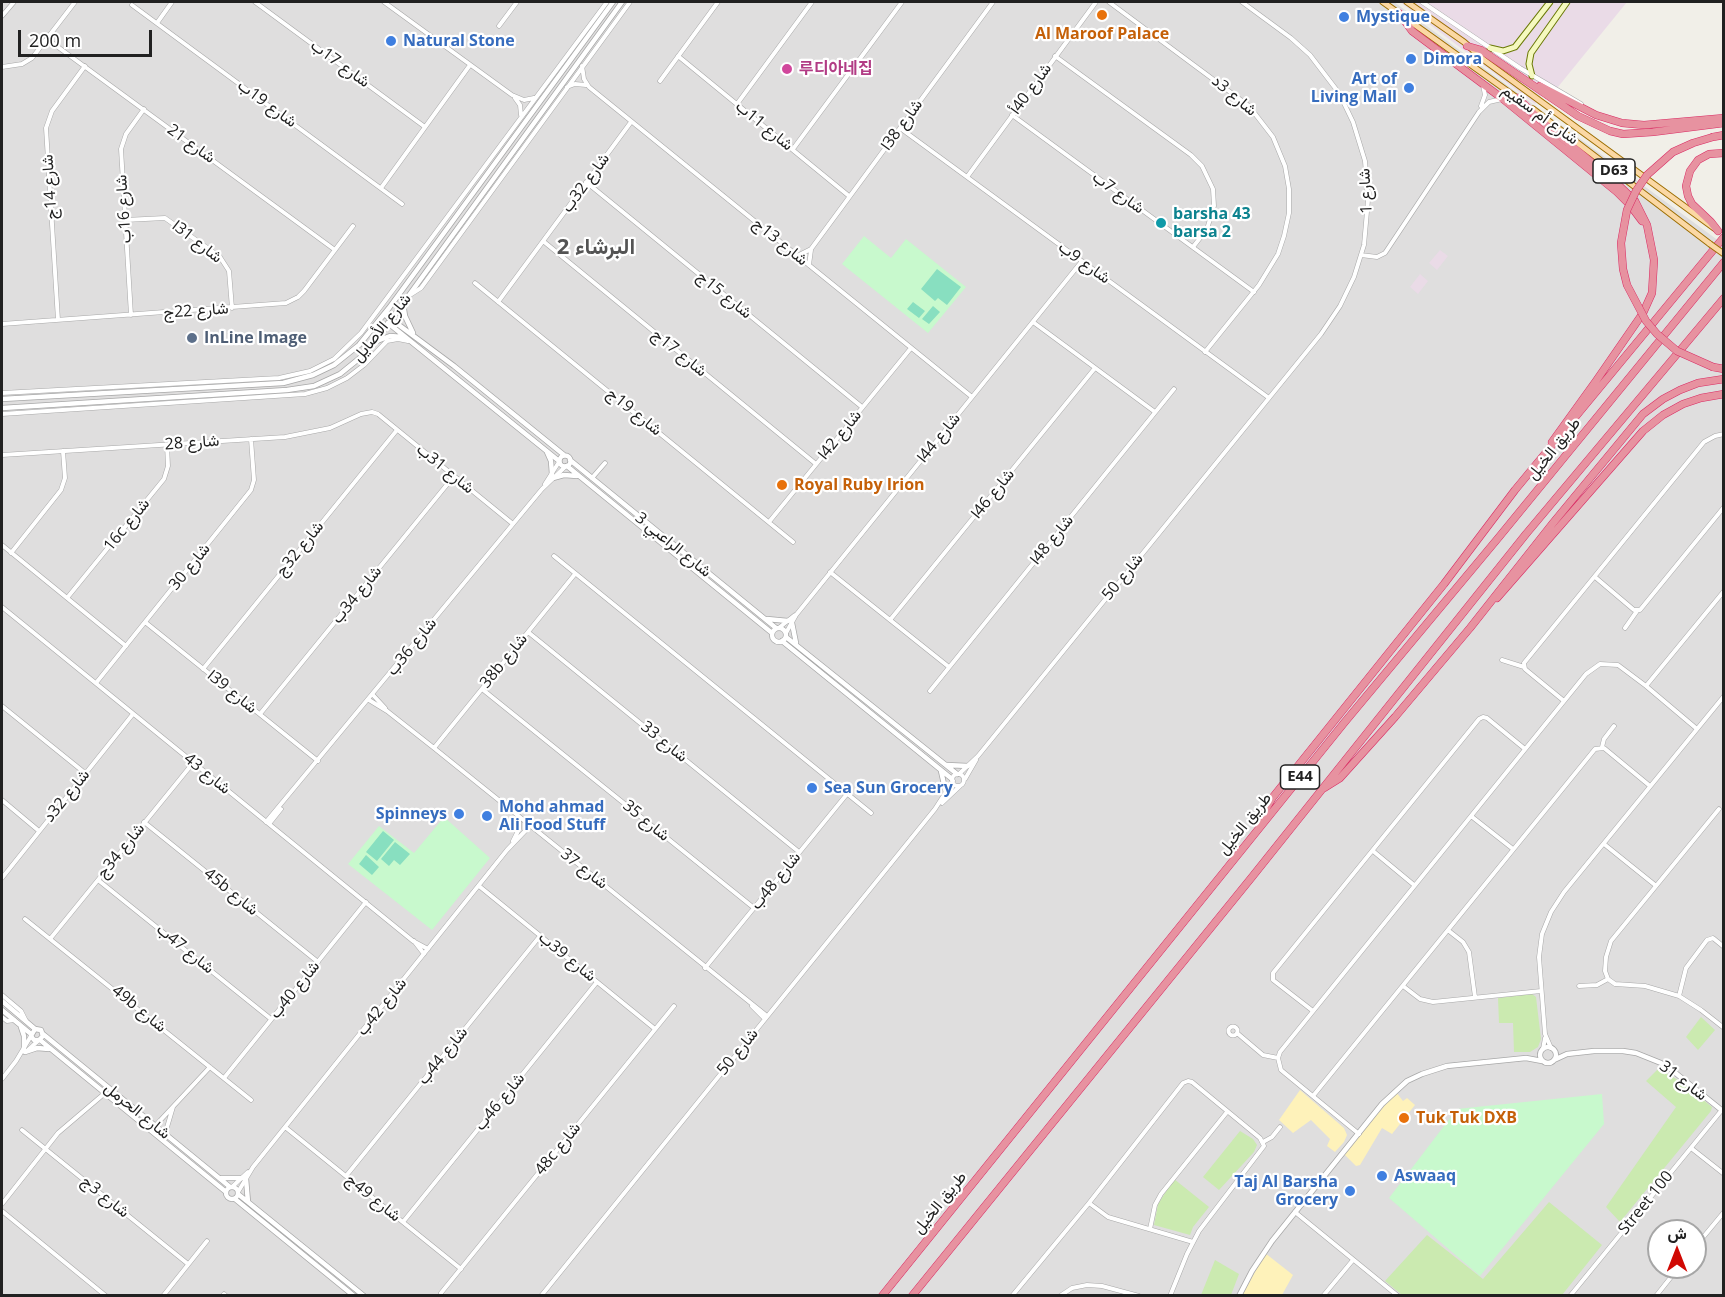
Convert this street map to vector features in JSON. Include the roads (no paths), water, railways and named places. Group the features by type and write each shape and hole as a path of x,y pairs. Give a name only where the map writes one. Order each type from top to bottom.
{"highway":[{"path":"1399,13 1412,31 1503,99 1622,196 1639,216 1650,237"},
{"path":"1466,44 1481,47 1543,88 1596,115 1622,123 1637,125 1724,118"},
{"path":"1466,44 1481,50 1572,112 1603,129 1616,133 1632,134 1724,123"},
{"path":"1518,98 1538,118 1630,196 1642,213 1650,237 1654,260 1652,293 1646,308 1555,436 1549,451"},
{"path":"1724,135 1693,143 1673,152 1647,175 1627,210 1621,243 1627,285 1646,321 1677,351 1713,367 1724,369"},
{"path":"1258,828 1273,797 1444,584 1515,490 1549,451 1722,235 1692,204 1686,186 1690,171 1698,160 1712,153 1724,153"},
{"name":"طريق الخيل","path":"882,1296 1258,828 1724,262"},
{"name":"طريق الخيل","path":"912,1296 1526,534 1724,298"},
{"path":"1322,788 1334,783 1345,774 1395,717 1643,414 1686,387 1724,379"},
{"path":"1488,604 1512,584 1643,431 1663,415 1683,404 1724,394"}],"main road":[{"name":"شارع أم سقيم","path":"1383,2 1518,98 1724,254"},
{"name":"شارع أم سقيم","path":"1407,2 1722,235"},
{"path":"1490,48 1503,51 1515,47 1550,2"},
{"path":"1532,76 1529,63 1531,53 1567,2"}],"street":[{"path":"2,16 14,2"},
{"path":"2,67 28,61 48,39 75,2"},
{"path":"157,23 172,2"},
{"name":"شارع 17ب","path":"255,2 425,126"},
{"path":"384,2 512,95 527,100 553,83"},
{"path":"499,26 517,2"},
{"path":"318,370 355,341 479,179 607,2"},
{"name":"شارع الأصايل","path":"2,396 284,382 334,365 354,351 383,316 479,179 613,2"},
{"name":"شارع الأصايل","path":"2,408 162,401 306,388 332,379 347,369 373,343 390,321 502,171 622,2"},
{"path":"502,171 630,2"},
{"path":"660,81 718,2"},
{"path":"737,104 812,2"},
{"path":"793,149 902,2"},
{"name":"شارع 38ا","path":"809,265 811,249 993,2"},
{"name":"شارع 40أ","path":"967,177 1095,2"},
{"name":"شارع 3د","path":"1108,2 1243,100 1261,119 1277,144 1288,182 1288,221 1278,254 1254,292 1205,352"},
{"name":"شارع 1","path":"1242,2 1310,55 1335,87 1349,112 1360,143 1368,184 1368,222 1361,255 1350,287 1334,315 1269,398"},
{"path":"1422,2 1532,76 1580,103 1596,115"},
{"name":"شارع 19ب","path":"132,5 402,204"},
{"name":"شارع 21","path":"48,39 336,250"},
{"name":"شارع 11ب","path":"678,56 849,196"},
{"path":"1056,56 1191,155 1202,166 1213,189 1214,206 1208,229 1193,247"},
{"path":"381,188 470,65"},
{"name":"شارع 14ج","path":"58,320 47,124 52,111 86,66"},
{"path":"582,66 584,79 589,87"},
{"path":"565,88 575,84 589,87"},
{"path":"1479,112 1484,98 1483,84"},
{"name":"شارع 13ج","path":"589,87 972,397"},
{"path":"512,95 521,107 520,120"},
{"path":"1361,255 1377,257 1385,253 1479,112 1489,102 1503,99"},
{"name":"شارع 16ب","path":"131,315 121,149 126,135 144,109"},
{"name":"شارع 7ب","path":"1012,115 1254,292"},
{"name":"شارع 32ب","path":"498,302 631,121"},
{"name":"شارع 9ب","path":"900,128 1269,398"},
{"name":"شارع 15ج","path":"586,182 862,407"},
{"name":"شارع 31ا","path":"125,220 165,218 220,257 229,271 232,308"},
{"name":"شارع 22ج","path":"2,324 282,304 294,299 304,291 353,226"},
{"name":"شارع 17ج","path":"543,241 816,464"},
{"name":"شارع 38ا","path":"796,256 811,249"},
{"name":"شارع 44ا","path":"785,637 790,622 1082,261"},
{"path":"413,263 419,267"},
{"name":"شارع 19ج","path":"475,283 793,542"},
{"path":"403,303 407,321 419,339"},
{"path":"383,316 419,339 568,456 570,460 566,466 561,465 546,449 403,337 390,321"},
{"path":"1033,322 1155,412"},
{"path":"373,343 390,336 403,337"},
{"path":"2,414 162,401 229,401 312,393 334,385 353,374 387,341 394,339 408,341"},
{"name":"شارع 42ا","path":"769,522 911,348"},
{"name":"شارع 46ا","path":"890,620 1095,368"},
{"name":"شارع 48ا","path":"930,690 1174,389"},
{"name":"شارع 50","path":"958,774 978,756 1269,398"},
{"name":"شارع 28","path":"2,455 251,439 308,433 330,428 363,413 378,414"},
{"name":"شارع 31ب","path":"378,414 513,524"},
{"name":"شارع 32ج","path":"203,669 397,429"},
{"path":"1524,667 1524,663 1704,442 1724,434"},
{"name":"شارع 30","path":"96,683 251,490 254,480 251,439"},
{"name":"16c شارع","path":"67,598 164,479 168,466 167,445"},
{"path":"546,449 551,461 552,476 579,476"},
{"path":"10,553 61,490 65,478 63,451"},
{"path":"559,461 564,455"},
{"name":"شارع الراعبي 3","path":"566,466 772,633 775,640 785,637 778,628 570,460"},
{"name":"شارع 36ب","path":"268,823 542,489 552,476 559,461"},
{"path":"592,479 605,463"},
{"name":"شارع 36ب","path":"552,476 566,466"},
{"name":"شارع 34ب","path":"260,714 454,476"},
{"path":"1625,628 1724,507"},
{"path":"2,545 126,646"},
{"path":"554,556 871,813"},
{"path":"830,572 948,667"},
{"name":"38b شارع","path":"434,748 575,574"},
{"path":"1595,577 1637,611"},
{"path":"1646,686 1724,591"},
{"name":"شارع 43","path":"2,607 366,902 413,941 424,954"},
{"path":"764,619 790,622 797,645"},
{"name":"شارع 39ا","path":"145,622 318,761"},
{"name":"شارع 44ا","path":"778,628 790,622"},
{"path":"772,633 778,628"},
{"name":"شارع 33","path":"528,632 799,852"},
{"path":"785,637 797,645 942,766 955,785 960,786 965,780 962,775 942,766 785,637"},
{"path":"1530,658 1527,665 1530,673"},
{"path":"1502,660 1524,667 1564,701"},
{"path":"1359,1134 1281,1070 1278,1058 1280,1052 1586,674 1600,664 1618,665 1697,729"},
{"name":"شارع 35","path":"482,689 754,908"},
{"name":"شارع 37","path":"373,695 387,711"},
{"path":"1542,1061 1539,1056 1545,1034 1539,957 1546,922 1557,901 1724,696"},
{"name":"شارع 37","path":"369,700 387,711 434,748 766,1018"},
{"path":"2,706 85,774"},
{"name":"شارع 32د","path":"2,878 133,714"},
{"path":"1313,1011 1273,980 1272,975 1372,851 1483,717 1525,749"},
{"path":"1602,747 1604,739 1614,726"},
{"path":"1602,747 1650,786"},
{"path":"1313,1096 1449,931 1513,849 1596,749 1602,747"},
{"name":"شارع 50","path":"965,780 978,756"},
{"name":"شارع 34ج","path":"50,939 193,762"},
{"path":"942,766 968,766"},
{"path":"942,766 946,793"},
{"path":"952,780 958,774"},
{"name":"شارع 50","path":"541,1296 935,809 952,780"},
{"name":"شارع 50","path":"935,809 960,786"},
{"name":"شارع 48ب","path":"705,968 847,794"},
{"path":"2,800 39,831"},
{"path":"1719,809 1611,941 1605,970 1608,979 1615,984 1645,986 1679,996 1724,1028"},
{"path":"1471,816 1513,849"},
{"name":"شارع 42ب","path":"510,846 519,829 519,818"},
{"name":"45b شارع","path":"144,822 318,962"},
{"name":"شارع 42ب","path":"237,1195 244,1179 253,1167 510,846 530,826"},
{"path":"1604,844 1655,885"},
{"path":"1372,851 1414,885"},
{"name":"شارع 47ب","path":"98,880 271,1019"},
{"name":"شارع 39ب","path":"479,886 655,1029"},
{"name":"شارع 40ب","path":"224,1077 366,902"},
{"name":"49b شارع","path":"25,919 251,1100"},
{"path":"1449,931 1463,942 1469,952 1475,997"},
{"name":"شارع 44ب","path":"346,1176 540,936"},
{"path":"1679,996 1686,968 1704,945 1711,938 1724,947"},
{"name":"شارع 43","path":"413,941 428,949"},
{"path":"1579,986 1597,985 1608,979"},
{"name":"شارع 46ب","path":"403,1222 597,982"},
{"path":"1403,986 1426,1001 1540,991"},
{"path":"2,995 21,1011 33,1039 40,1038"},
{"path":"2,1001 26,1021"},
{"name":"48c شارع","path":"441,1293 674,1006"},
{"path":"2,1010 32,1033"},
{"path":"2,1017 7,1021 14,1020"},
{"path":"20,1024 25,1050"},
{"path":"2,1078 25,1050 40,1038 41,1030 32,1033 25,1050"},
{"path":"1237,1033 1263,1055 1278,1058"},
{"path":"1239,1296 1261,1256 1394,1092 1422,1074 1447,1066 1526,1058 1549,1063 1554,1060 1556,1054 1545,1034"},
{"name":"شارع الحرمل","path":"40,1038 105,1094 230,1189"},
{"name":"شارع الحرمل","path":"40,1038 155,1126 230,1189"},
{"path":"25,1050 37,1048 53,1051"},
{"path":"1526,1058 1542,1050 1552,1049"},
{"name":"شارع 31","path":"1552,1049 1568,1054"},
{"name":"شارع 31","path":"1554,1060 1568,1054 1616,1050 1649,1057 1673,1071 1722,1112"},
{"path":"155,1126 210,1067"},
{"path":"1012,1296 1184,1083 1188,1081 1263,1142"},
{"path":"2,1204 58,1133 105,1094"},
{"path":"165,1134 173,1106"},
{"path":"1150,1229 1155,1205 1161,1194 1227,1112"},
{"name":"Street 100","path":"1570,1296 1722,1112"},
{"name":"شارع 49ج","path":"285,1127 461,1269"},
{"path":"1263,1142 1272,1137 1280,1127"},
{"name":"شارع 3ج","path":"22,1130 188,1264"},
{"path":"1170,1296 1193,1242 1211,1213 1263,1149 1263,1142"},
{"path":"1691,1148 1724,1174"},
{"path":"217,1176 227,1179 244,1179 248,1202"},
{"name":"شارع 42ب","path":"230,1189 244,1179"},
{"path":"237,1195 228,1198 230,1189 237,1195 354,1296"},
{"path":"237,1195 364,1296"},
{"path":"1089,1203 1108,1217 1193,1242"},
{"path":"2,1211 106,1296"},
{"path":"1296,1212 1398,1296"},
{"path":"1707,1233 1724,1212"},
{"path":"163,1296 207,1241"},
{"path":"1323,1296 1353,1260"},
{"path":"1656,1296 1669,1279"},
{"path":"1060,1296 1072,1288 1087,1285 1139,1296"}],"place":[{"name":"Al Maroof Palace","path":"1102,15"},
{"name":"Mystique","path":"1344,17"},
{"name":"Natural Stone","path":"391,41"},
{"name":"Dimora","path":"1411,59"},
{"name":"루디아네집","path":"787,69"},
{"name":"Art of Living Mall","path":"1409,88"},
{"name":"barsha 43 barsa 2","path":"1161,223"},
{"name":"InLine Image","path":"192,338"},
{"name":"Royal Ruby Irion","path":"782,485"},
{"name":"Sea Sun Grocery","path":"812,788"},
{"name":"Spinneys","path":"459,814"},
{"name":"Mohd ahmad Ali Food Stuff","path":"487,816"},
{"name":"Tuk Tuk DXB","path":"1404,1118"},
{"name":"Aswaaq","path":"1382,1176"},
{"name":"Taj Al Barsha Grocery","path":"1350,1191"}],"district":[{"name":"البرشاء 2","path":"596,248"}]}
